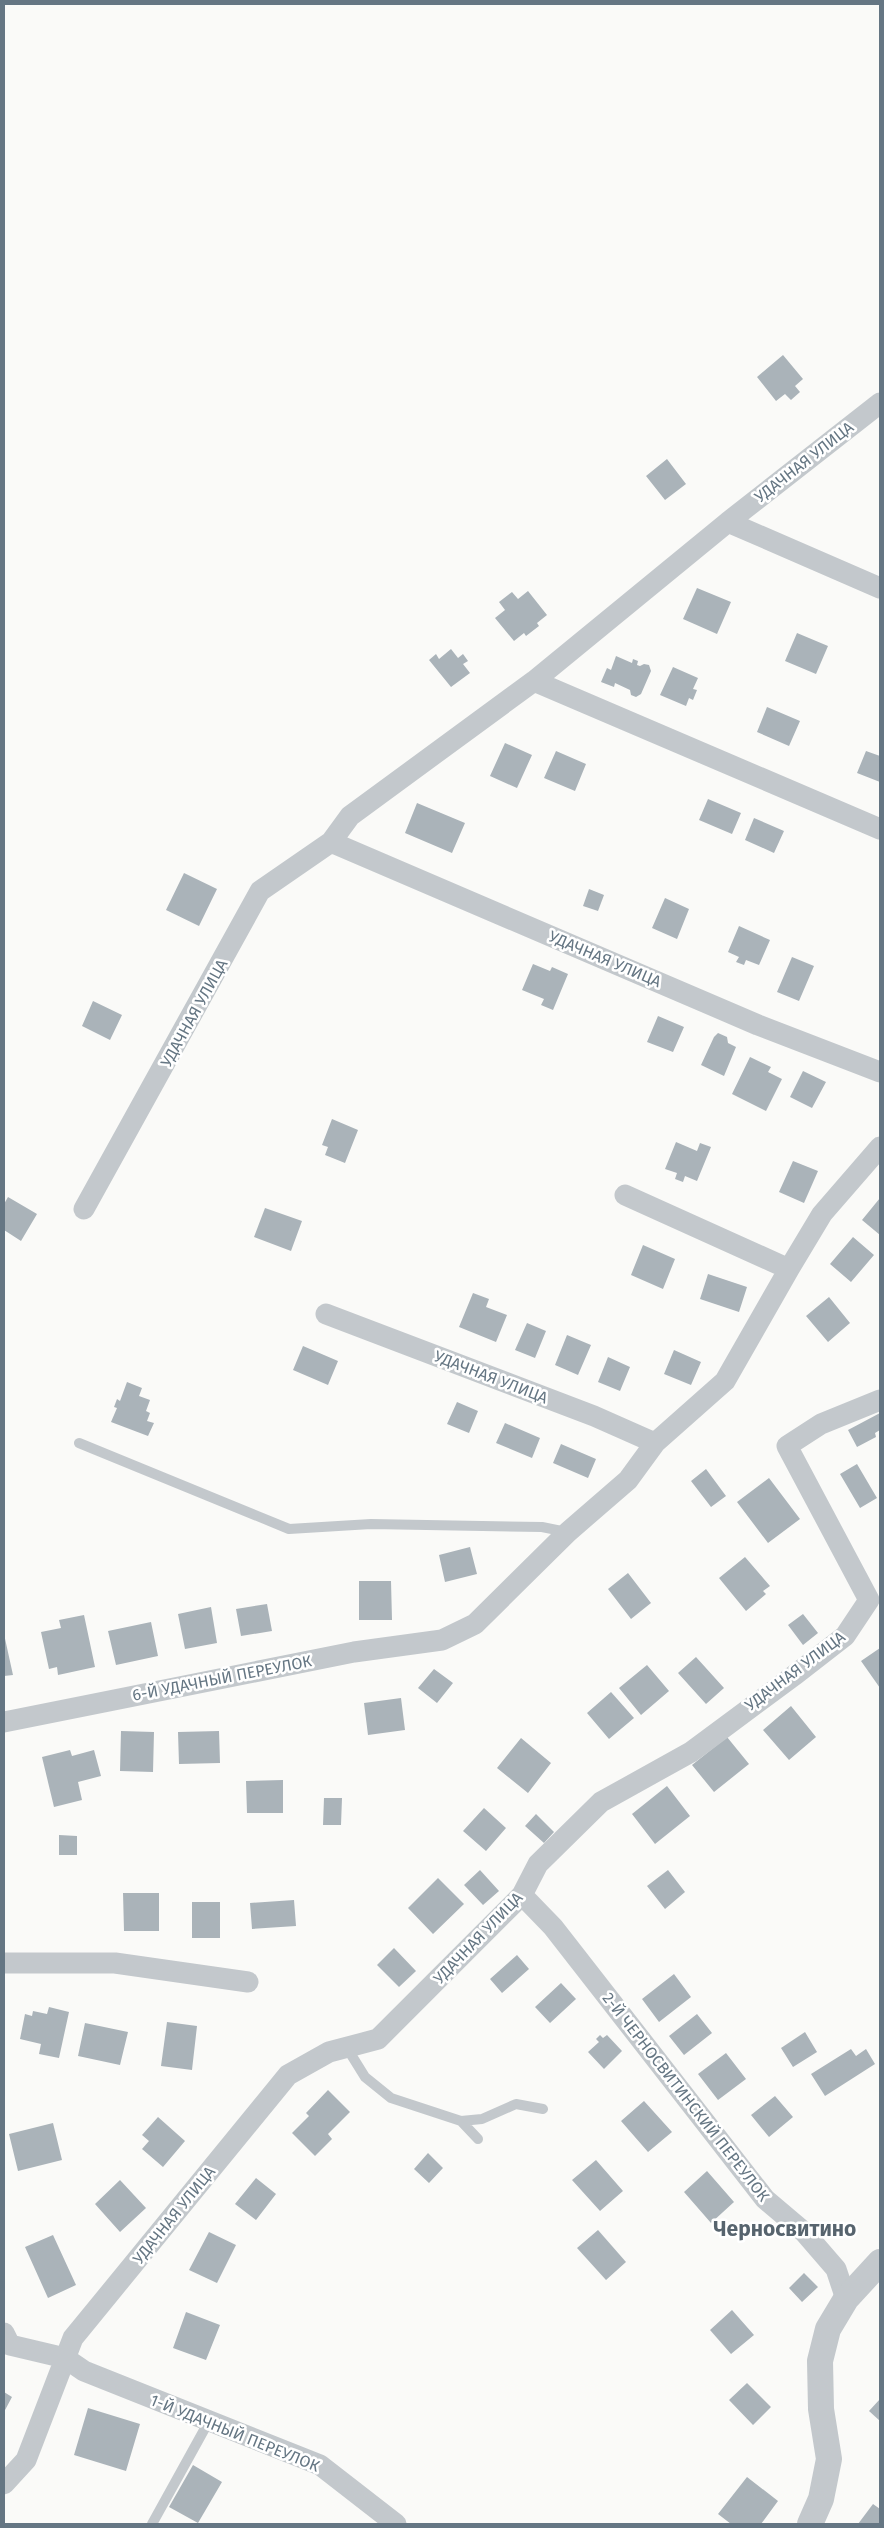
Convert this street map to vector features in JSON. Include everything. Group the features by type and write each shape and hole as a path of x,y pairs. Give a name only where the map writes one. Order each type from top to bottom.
{"street":[{"name":"УДАЧНАЯ УЛИЦА","path":"84,1209 260,891 332,842 350,816 534,681 728,522 880,403"},
{"path":"728,522 880,588"},
{"path":"534,681 880,829"},
{"name":"УДАЧНАЯ УЛИЦА","path":"332,842 758,1025 880,1072"},
{"path":"568,1532 628,1480 655,1443 724,1381 822,1214 880,1147"},
{"path":"626,1195 788,1269"},
{"name":"УДАЧНАЯ УЛИЦА","path":"326,1314 594,1416 655,1443"},
{"name":"УДАЧНАЯ УЛИЦА","path":"4,2484 26,2460 73,2338 288,2075 329,2052 378,2039 522,1895 538,1864 601,1802 690,1752 845,1636 875,1607 787,1446 821,1424 880,1400"},
{"name":"6-Й УДАЧНЫЙ ПЕРЕУЛОК","path":"4,1722 354,1652 442,1640 475,1624 568,1532"},
{"name":"2-Й ЧЕРНОСВИТИНСКИЙ ПЕРЕУЛОК","path":"522,1895 554,1927 765,2199 804,2232 836,2269 846,2299"},
{"path":"4,1963 115,1963 248,1982"},
{"path":"810,2524 821,2499 829,2459 821,2408 820,2361 828,2329 846,2299 880,2262"},
{"path":"4,2333 10,2345 65,2358"},
{"name":"1-Й УДАЧНЫЙ ПЕРЕУЛОК","path":"65,2358 84,2371 320,2466 396,2524"}],"lane":[{"path":"79,1444 289,1529 371,1524 542,1527 568,1532"},
{"path":"347,2048 365,2077 391,2098 461,2121 482,2119 516,2104 542,2109"},
{"path":"461,2121 478,2139"},
{"path":"152,2524 210,2421"}],"building":[{"path":"783,355 803,379 795,386 800,392 791,400 785,394 776,401 757,377"},
{"path":"667,459 686,484 665,500 646,476"},
{"path":"697,588 731,602 717,634 683,619"},
{"path":"528,591 547,615 537,623 539,626 526,636 524,633 514,641 495,618 505,610 499,602 512,592 518,599"},
{"path":"797,633 828,646 816,674 785,661"},
{"path":"451,649 458,658 463,654 468,661 463,664 470,673 451,687 429,660 436,654 439,659"},
{"path":"616,656 632,663 633,659 638,661 637,665 640,666 644,664 649,665 651,671 641,694 636,697 631,695 630,690 615,683 614,687 601,682 607,668 611,670"},
{"path":"673,667 698,678 693,689 697,690 693,700 689,698 686,706 660,695"},
{"path":"767,707 800,721 789,746 757,732"},
{"path":"505,743 532,755 517,788 490,776"},
{"path":"556,751 586,764 575,791 544,778"},
{"path":"866,751 880,756 880,782 857,773"},
{"path":"708,799 741,813 732,834 699,820"},
{"path":"417,803 465,823 452,853 405,833"},
{"path":"754,818 784,831 774,853 745,840"},
{"path":"184,873 217,889 199,926 166,910"},
{"path":"589,889 604,895 598,911 583,906"},
{"path":"665,898 689,909 677,939 652,928"},
{"path":"739,926 770,940 759,965 746,960 744,965 736,962 739,957 728,952"},
{"path":"792,957 814,966 799,1001 777,992"},
{"path":"533,964 550,971 552,967 568,974 553,1010 541,1005 544,999 522,990"},
{"path":"93,1001 122,1015 110,1040 82,1026"},
{"path":"658,1016 684,1027 673,1052 647,1042"},
{"path":"718,1033 727,1037 728,1043 736,1047 724,1076 701,1065 714,1037"},
{"path":"750,1057 771,1067 768,1072 782,1079 766,1111 732,1094"},
{"path":"803,1071 826,1082 812,1108 790,1097"},
{"path":"332,1119 358,1130 345,1163 325,1155 328,1147 322,1145"},
{"path":"676,1142 697,1151 700,1143 711,1147 697,1181 685,1176 683,1182 675,1179 677,1173 665,1169"},
{"path":"793,1161 818,1171 804,1203 779,1192"},
{"path":"8,1197 37,1214 21,1241 4,1230 4,1204"},
{"path":"880,1198 880,1235 862,1220"},
{"path":"265,1208 302,1221 291,1251 254,1237"},
{"path":"853,1237 874,1255 851,1282 830,1264"},
{"path":"643,1245 675,1259 663,1289 631,1275"},
{"path":"708,1274 747,1287 739,1312 700,1299"},
{"path":"473,1293 489,1299 486,1307 507,1315 496,1342 459,1327"},
{"path":"829,1297 850,1323 828,1342 806,1316"},
{"path":"527,1323 546,1331 535,1358 515,1350"},
{"path":"567,1335 591,1345 578,1375 555,1365"},
{"path":"303,1346 338,1361 328,1385 293,1370"},
{"path":"674,1350 701,1362 691,1385 664,1374"},
{"path":"608,1357 630,1367 620,1391 598,1382"},
{"path":"127,1382 142,1388 139,1396 150,1400 146,1411 150,1413 147,1421 154,1423 148,1436 111,1422 117,1408 114,1407 117,1399 120,1401"},
{"path":"457,1402 478,1411 469,1433 447,1424"},
{"path":"880,1413 880,1430 875,1433 876,1437 857,1447 848,1430"},
{"path":"505,1423 540,1438 532,1458 496,1443"},
{"path":"561,1444 596,1459 588,1478 553,1463"},
{"path":"857,1464 877,1498 860,1508 840,1474"},
{"path":"706,1469 726,1496 711,1507 691,1481"},
{"path":"769,1478 800,1519 768,1543 737,1502"},
{"path":"470,1547 477,1574 445,1582 439,1555"},
{"path":"745,1557 770,1586 763,1591 766,1594 746,1611 719,1578"},
{"path":"628,1573 651,1603 631,1619 608,1589"},
{"path":"359,1581 391,1581 392,1620 359,1620"},
{"path":"267,1604 272,1631 241,1636 236,1609"},
{"path":"211,1607 217,1643 185,1649 178,1614"},
{"path":"803,1614 818,1633 803,1645 788,1625"},
{"path":"84,1615 95,1667 58,1675 57,1667 49,1669 41,1632 61,1628 59,1620"},
{"path":"151,1622 158,1656 116,1665 108,1631"},
{"path":"4,1634 13,1675 4,1676"},
{"path":"880,1648 880,1688 861,1661"},
{"path":"696,1657 724,1688 706,1704 678,1673"},
{"path":"647,1665 669,1691 641,1715 619,1688"},
{"path":"434,1669 453,1683 437,1703 418,1688"},
{"path":"611,1692 634,1718 609,1739 587,1713"},
{"path":"401,1698 405,1730 368,1735 364,1703"},
{"path":"791,1706 816,1737 789,1760 763,1730"},
{"path":"121,1731 154,1732 153,1772 120,1771"},
{"path":"219,1731 220,1763 179,1764 178,1732"},
{"path":"727,1737 749,1764 714,1792 692,1765"},
{"path":"521,1738 551,1763 528,1793 497,1768"},
{"path":"70,1750 72,1756 94,1750 101,1776 78,1782 82,1800 54,1807 42,1757"},
{"path":"283,1780 283,1813 247,1813 246,1781"},
{"path":"667,1786 690,1816 655,1844 632,1814"},
{"path":"324,1798 342,1798 341,1825 323,1825"},
{"path":"484,1808 506,1828 486,1851 463,1831"},
{"path":"536,1814 554,1832 544,1843 525,1826"},
{"path":"59,1835 77,1836 77,1855 59,1855"},
{"path":"480,1870 499,1891 483,1905 464,1885"},
{"path":"668,1870 685,1892 665,1909 647,1886"},
{"path":"438,1878 464,1904 433,1934 408,1908"},
{"path":"123,1893 159,1893 159,1931 124,1931"},
{"path":"294,1900 296,1926 252,1929 250,1903"},
{"path":"192,1902 220,1902 220,1938 192,1938"},
{"path":"394,1948 416,1971 399,1987 377,1965"},
{"path":"517,1955 529,1969 502,1993 490,1979"},
{"path":"674,1974 691,1997 659,2022 642,1999"},
{"path":"561,1983 576,1999 550,2023 535,2007"},
{"path":"49,2007 69,2012 59,2058 39,2054 41,2044 20,2039 25,2014 32,2016 33,2011 47,2014"},
{"path":"697,2014 712,2033 684,2055 669,2036"},
{"path":"167,2022 197,2026 192,2070 161,2066"},
{"path":"85,2023 128,2032 120,2065 78,2056"},
{"path":"805,2032 817,2052 793,2067 781,2048"},
{"path":"600,2035 603,2038 607,2035 622,2051 604,2069 588,2052 599,2042 596,2039"},
{"path":"851,2049 856,2056 866,2049 875,2064 825,2096 811,2074"},
{"path":"726,2053 746,2079 718,2100 698,2074"},
{"path":"328,2090 350,2112 328,2134 332,2139 315,2156 292,2133 309,2116 306,2113"},
{"path":"775,2096 793,2117 769,2137 751,2115"},
{"path":"644,2101 672,2132 648,2152 621,2121"},
{"path":"158,2117 185,2141 163,2167 142,2149 149,2141 142,2135"},
{"path":"53,2123 62,2160 18,2171 9,2134"},
{"path":"428,2153 443,2168 429,2183 414,2169"},
{"path":"596,2160 623,2191 600,2211 572,2180"},
{"path":"707,2171 734,2202 711,2223 684,2192"},
{"path":"256,2178 276,2194 256,2220 235,2204"},
{"path":"120,2180 146,2208 120,2232 95,2204"},
{"path":"598,2230 626,2262 606,2280 577,2248"},
{"path":"209,2232 236,2245 217,2283 189,2270"},
{"path":"53,2235 76,2285 48,2298 25,2247"},
{"path":"804,2273 818,2287 802,2302 789,2288"},
{"path":"732,2310 754,2335 731,2354 710,2330"},
{"path":"186,2312 220,2325 206,2360 173,2348"},
{"path":"747,2383 771,2407 753,2425 729,2400"},
{"path":"4,2392 12,2397 4,2412"},
{"path":"880,2399 880,2421 869,2411"},
{"path":"88,2408 140,2424 126,2471 74,2455"},
{"path":"193,2465 222,2482 198,2523 169,2507"},
{"path":"747,2477 778,2501 761,2524 731,2524 718,2514"},
{"path":"873,2504 880,2509 880,2524 858,2524"}],"district":[{"name":"Черносвитино","path":"785,2229"}]}
